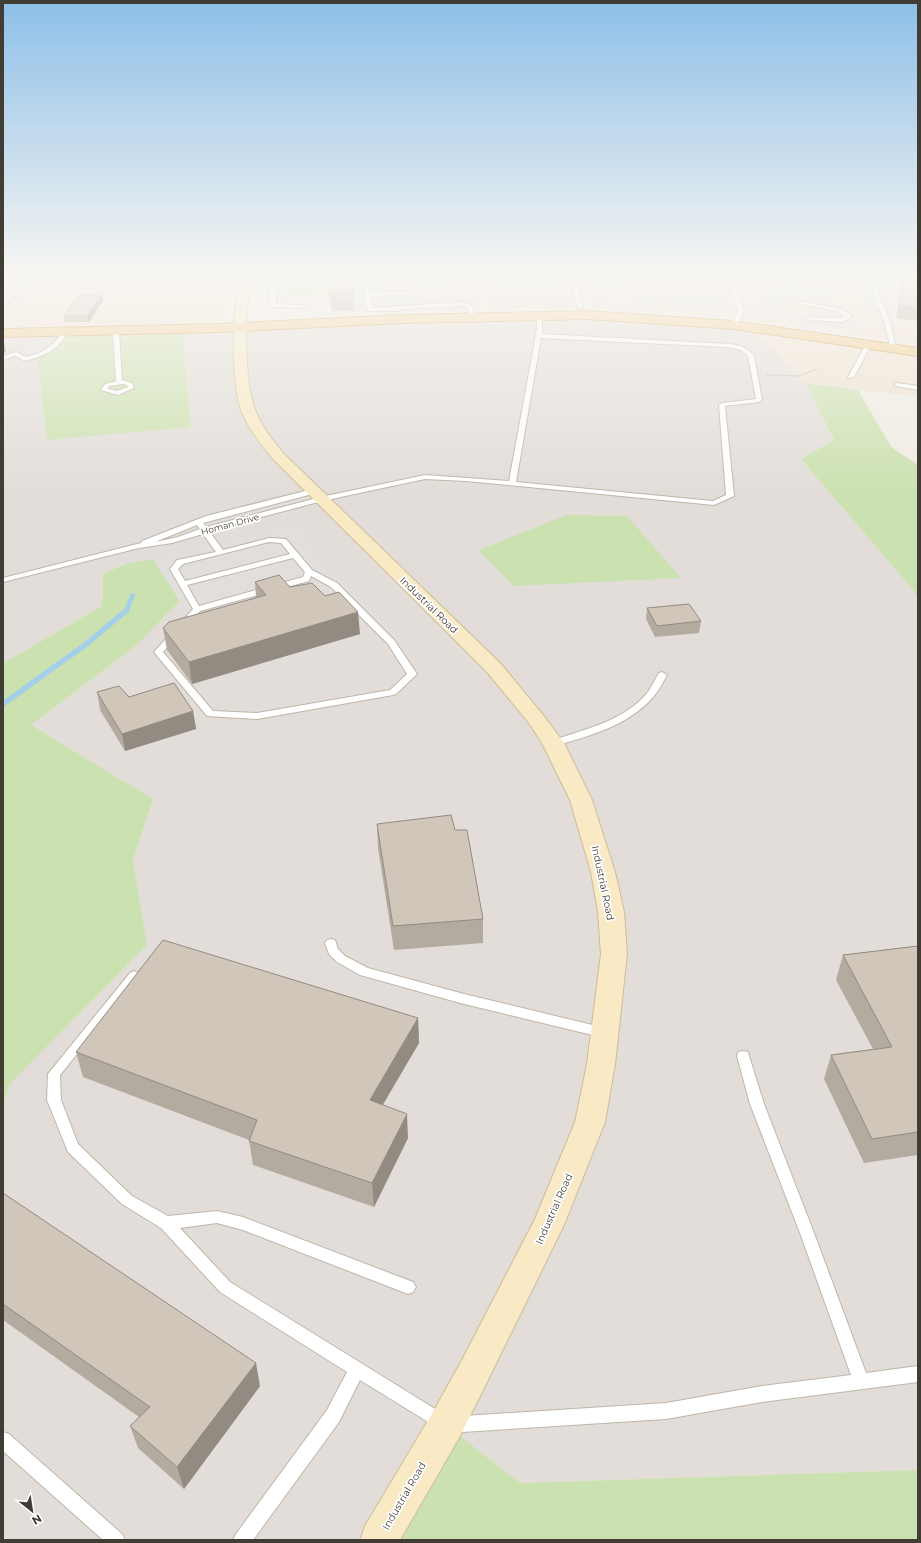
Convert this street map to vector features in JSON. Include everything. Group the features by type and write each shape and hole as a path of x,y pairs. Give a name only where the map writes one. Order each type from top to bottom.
{"highway":[{"path":"888,348 918,352"}],"main road":[{"name":"Industrial Road","path":"241,348 243,393 248,411 264,440 317,495 494,668 528,707 553,743 581,800 603,872 611,912 614,954 601,1064 590,1122 548,1225 446,1425 379,1540"}],"lane":[{"path":"3,358 16,354 25,359 49,351 53,348"},
{"path":"117,348 119,382"},
{"path":"512,483 536,348"},
{"path":"317,495 425,477 512,483 714,503 730,496 722,405 759,400 751,356 747,351 738,348"},
{"path":"851,377 866,348"},
{"path":"897,385 918,388"},
{"name":"Homan Drive","path":"139,546 151,539 198,522 317,495"},
{"name":"Homan Drive","path":"3,580 139,546 162,544 189,537 205,530 317,495"},
{"path":"198,522 221,552"},
{"path":"197,609 174,569 180,562 269,540 284,541 309,572 334,585 390,642 412,674 394,692 257,716 210,714 158,652 197,609 306,579 309,572"},
{"path":"182,584 295,555"},
{"path":"553,743 608,725 628,714 650,696 662,675"},
{"path":"331,944 333,951 342,959 364,972 486,1005 605,1033"},
{"path":"134,976 54,1074 54,1100 73,1148 127,1200 166,1223 225,1287 446,1425 666,1411 762,1394 861,1380 918,1374"},
{"path":"743,1056 756,1104 807,1233 861,1380"},
{"path":"166,1223 217,1217 243,1224 408,1287"},
{"path":"242,1540 333,1416 357,1369"},
{"path":"3,1440 116,1540"}],"path":[{"path":"781,376 801,376 817,369"}],"shaded area":[{"path":"3,348 51,348 37,357 47,440 191,426 184,348 772,348 806,383 834,440 801,459 913,590 918,599 918,1470 520,1483 446,1425 379,1540 7,1540 3,1536 3,1107 9,1085 147,945 133,860 153,799 31,725 137,645 180,601 103,574 102,606 3,663"},
{"path":"772,348 890,348 918,352 918,397 806,383"},
{"path":"304,523 310,529 302,541 340,580 191,619 153,559"}],"green space":[{"path":"51,348 184,348 191,427 47,440 37,357 49,351"},
{"path":"806,383 858,390 891,447 918,465 918,599 913,590 801,459 834,440"},
{"path":"567,515 627,516 681,578 513,586 479,550"},
{"path":"153,559 180,601 137,645 31,725 153,799 133,860 147,945 9,1085 3,1107 3,663 102,606 103,574 126,564"},
{"path":"446,1425 520,1483 918,1470 918,1540 379,1540"}],"building":[{"path":"279,575 290,587 312,583 325,596 339,592 358,612 189,662 163,628 169,622 266,595 255,582"},
{"path":"689,604 701,621 657,626 647,608"},
{"path":"174,683 193,711 122,734 97,692 119,686 129,697"},
{"path":"451,815 455,830 467,830 483,919 393,926 377,824"},
{"path":"163,940 418,1018 370,1100 407,1114 372,1183 249,1141 257,1120 76,1052"},
{"path":"918,946 918,1132 872,1139 831,1055 892,1047 843,955"},
{"path":"3,1193 256,1363 177,1467 130,1426 150,1407 3,1304"}],"waterway":[{"path":"126,611 133,595"},
{"path":"3,704 85,645 126,611"}]}
